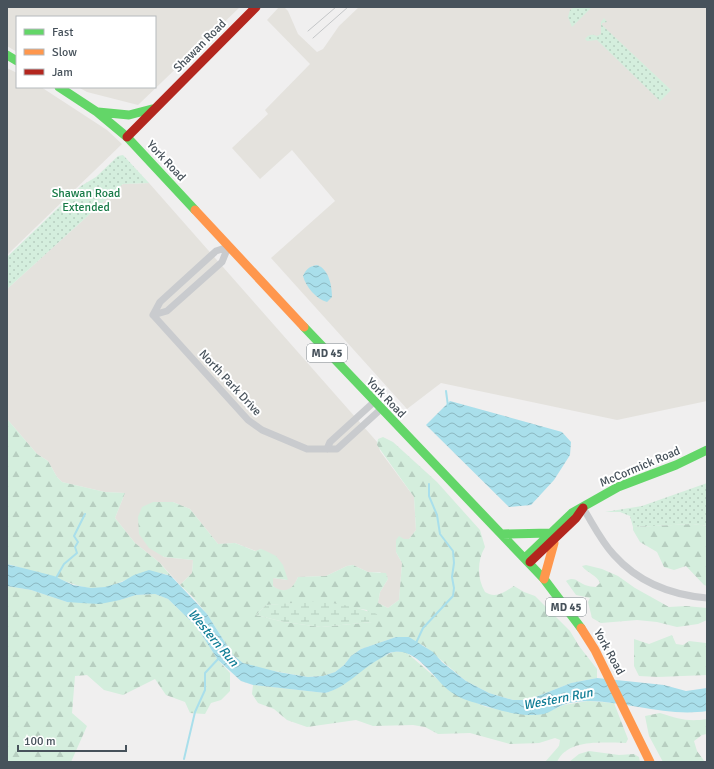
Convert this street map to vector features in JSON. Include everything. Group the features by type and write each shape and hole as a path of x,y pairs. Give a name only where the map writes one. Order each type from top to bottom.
{"main road":[{"name":"Shawan Road","path":"127,137 256,7"},
{"path":"7,55 16,60"},
{"name":"York Road","path":"61,88 97,112 127,137 377,406 503,534 544,578 583,631 606,671 650,762"},
{"path":"97,112 129,116 154,109"},
{"name":"McCormick Road","path":"528,560 583,508 618,488 676,465 707,450"},
{"path":"503,534 516,532 529,536 554,535 549,552 548,567 544,578"}],"street":[{"path":"153,315 167,311 211,272 224,260 228,247"},
{"path":"153,315 160,302 216,251 228,247"},
{"name":"North Park Drive","path":"153,315 252,424 307,449 316,451 328,449 330,442 377,406"},
{"path":"583,508 613,555 637,575 662,589 707,598"}],"shaded area":[{"path":"7,7 240,7 156,88 156,16 16,16 16,51 7,46"},
{"path":"279,7 284,7 288,11 298,34 317,52 323,49 339,26 359,7 707,7 707,401 617,420 441,383 407,409 271,258 335,201 292,150 260,179 232,148 268,114 265,110 310,64 267,20"},
{"path":"7,68 16,72 16,88 43,88 107,130 122,144 7,255"},
{"path":"80,88 156,88 138,105 87,92"},
{"path":"149,183 378,443 380,451 414,497 416,530 409,539 404,539 396,552 402,563 399,600 388,608 378,603 380,592 388,579 380,572 368,572 353,565 347,566 326,576 298,577 293,588 289,591 278,590 273,586 273,578 287,580 261,549 256,551 235,543 218,544 190,509 173,502 163,557 193,560 192,573 180,585 160,563 135,543 115,518 125,493 105,492 62,482 57,477 48,461 37,454 7,419 7,289 123,184"}],"green space":[{"path":"574,7 591,8 572,27 568,17 570,10"},
{"path":"604,18 607,22 602,23 602,25 671,90 660,101 597,40 587,41 585,39 591,35 597,36 601,34 601,22"},
{"name":"Shawan Road Extended","path":"123,155 149,183 123,184 7,289 7,257 81,186 96,177 118,156"},
{"path":"7,419 37,454 48,461 57,477 62,482 105,492 125,493 115,518 135,543 160,563 171,576 159,573 148,573 138,575 110,586 89,588 7,564"},
{"path":"383,437 393,442 437,482 480,530 485,547 480,558 479,575 485,592 496,595 514,586 535,596 570,631 579,646 597,669 597,678 571,683 528,700 513,700 489,693 466,681 423,645 396,637 361,649 351,656 344,665 335,672 323,676 308,677 257,668 243,663 233,655 207,614 192,596 180,585 192,573 193,560 164,557 149,548 139,534 138,517 142,507 153,502 173,502 190,509 218,544 235,543 255,551 261,549 276,556 283,565 288,580 273,578 273,586 277,589 288,589 294,585 298,577 326,576 347,566 353,565 368,572 386,573 388,579 380,592 378,603 388,608 399,600 402,563 396,552 396,540 399,536 404,539 409,539 416,530 414,497 377,445 378,439","holes":["320,602 367,610 372,622 321,627 284,622 256,615 266,605"]},
{"path":"707,483 707,526 693,524 633,527 630,516 620,512 605,512 642,506"},
{"path":"693,524 707,526 707,586 704,585 686,566 674,570 664,567 657,552 640,542 633,530 633,527"},
{"path":"586,565 602,569 618,576 635,588 669,607 686,606 707,608 707,620 698,624 677,627 657,622 637,620 601,623 592,618 588,602 590,598 576,595 566,581 574,579 585,585 596,587 600,583 599,580 582,566"},
{"path":"7,586 31,590 67,602 120,600 136,595 155,594 168,599 196,626 218,660 230,673 230,691 221,700 211,703 205,714 190,713 185,702 166,695 155,679 123,695 104,690 87,675 75,676 72,713 87,726 71,762 7,762"},
{"path":"320,601 350,606 377,614 378,620 372,622 321,627 284,622 256,615 266,605"},
{"path":"672,635 676,644 683,645 689,641 706,643 707,675 658,677 639,676 634,666 634,639 649,644"},
{"path":"393,652 406,652 452,692 486,707 530,715 545,713 564,705 588,701 614,703 628,739 626,743 597,743 578,745 562,754 557,762 545,762 559,746 560,740 555,738 539,743 510,744 470,733 438,734 425,727 413,725 373,726 356,720 307,727 287,720 274,709 258,703 252,694 253,685 325,693 339,687 367,665"},
{"path":"660,713 684,719 707,719 707,734 702,735 694,741 697,751 705,762 663,762 649,736 645,716"},
{"path":"589,751 619,755 634,754 639,757 640,762 569,762 579,754"}],"water":[{"path":"317,265 324,270 329,278 332,297 327,302 312,292 306,284 303,276 308,268"},
{"path":"450,401 562,432 571,442 570,455 554,480 531,505 509,507 426,425"},
{"name":"Western Run","path":"7,564 54,576 73,585 91,588 105,587 122,582 134,575 149,570 171,576 207,614 233,655 243,663 278,672 308,677 323,676 335,672 344,665 351,656 361,649 396,637 409,637 433,652 442,662 466,681 489,693 513,700 528,700 571,683 597,678 664,685 686,691 707,688 707,711 663,711 590,701 566,704 544,714 528,715 511,713 494,709 457,696 445,687 418,660 403,652 393,652 388,654 375,661 348,682 325,693 253,685 241,681 218,660 196,626 168,599 155,594 136,595 100,604 67,602 31,590 7,586"}],"waterway":[{"path":"446,391 448,406"},
{"path":"416,643 423,628 453,596 454,588 452,577 454,563 453,551 440,534 437,515 429,496 429,484"},
{"path":"56,578 64,564 77,553 75,547 78,542 74,536 85,514"},
{"name":"Western Run","path":"184,759 195,712 205,690 205,673 219,658"}],"tram line":[{"path":"308,31 336,7"},
{"path":"313,38 348,7"}],"traffic: fast":[{"path":"7,55 16,60"},
{"path":"61,88 97,112 127,137 195,210"},
{"path":"98,112 129,115 152,109"},
{"path":"304,327 544,579 581,628"},
{"path":"525,558 572,513 618,487 676,465 707,450"},
{"path":"503,534 550,533"}],"traffic: slow":[{"path":"195,210 304,327"},
{"path":"544,579 554,543"},
{"path":"581,628 595,650 650,762"}],"traffic: jam":[{"path":"127,137 256,7"},
{"path":"530,562 576,518 583,508"}]}
